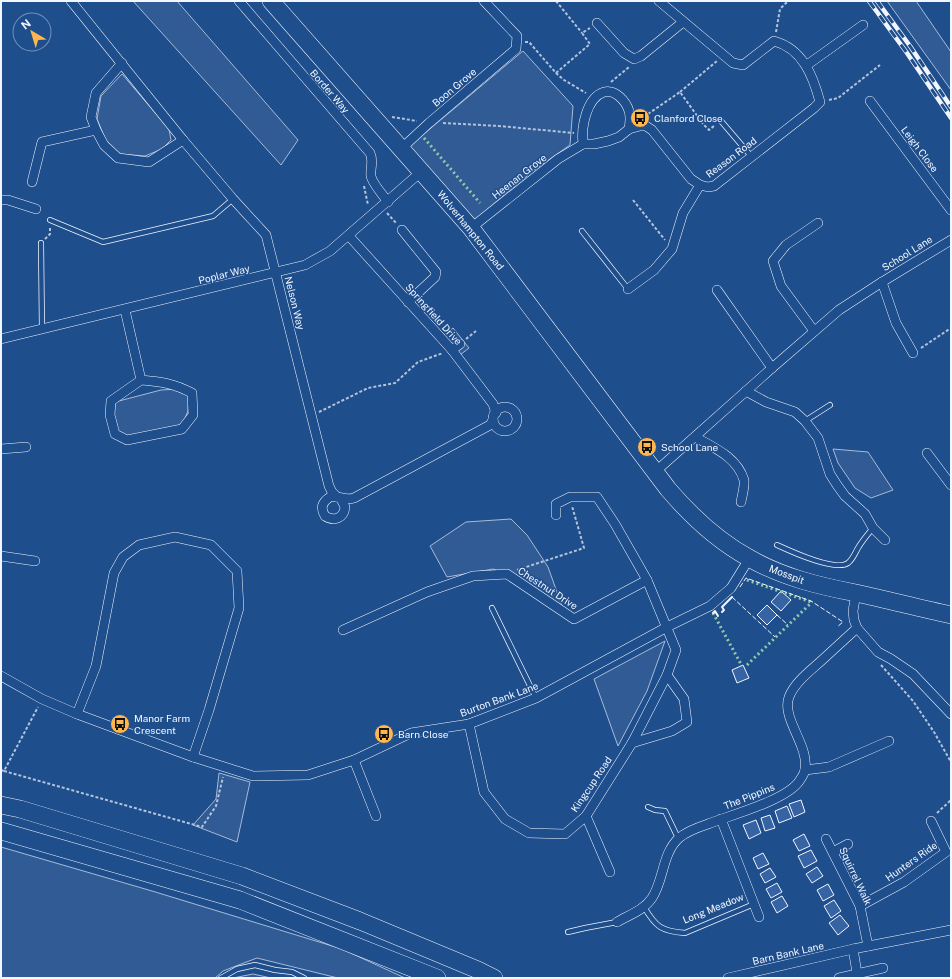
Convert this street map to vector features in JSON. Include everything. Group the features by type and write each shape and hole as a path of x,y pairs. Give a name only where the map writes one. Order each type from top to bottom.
{"highway":[{"name":"Wolverhampton Road","path":"272,1 471,228 655,472"},
{"name":"Mosspit","path":"655,472 672,494 717,537 749,559 798,580 836,590 856,593 951,615"},
{"path":"1,805 20,809 242,876 360,921 494,978"},
{"path":"1,831 240,900 437,978"}],"street":[{"name":"Nelson Way","path":"71,1 183,140 266,235 329,486 332,492 339,498"},
{"name":"Border Way","path":"239,1 370,153 373,159 371,175 372,180 385,204"},
{"path":"484,1 517,36 518,42"},
{"path":"659,1 733,63 743,65 774,41 788,46 807,65 815,83 820,102"},
{"path":"598,23 624,53 634,59 640,56 683,22"},
{"path":"807,65 863,25"},
{"name":"Boon Grove","path":"402,148 516,49 518,42"},
{"path":"122,63 96,93 91,117 104,145 118,158 148,162 183,140"},
{"path":"583,144 582,133 585,116 594,98 604,92 615,94 621,97 629,110 631,117 629,129 646,126 652,130 691,179 700,185"},
{"name":"Leigh Close","path":"870,101 951,210"},
{"name":"Reason Road","path":"628,289 654,270 672,249 683,213 700,185 708,187 714,186 820,102"},
{"name":"Heenan Grove","path":"471,228 558,160 583,144 608,142 619,137 629,129"},
{"path":"32,182 42,142 96,130"},
{"name":"Poplar Way","path":"1,339 305,265 319,258 349,236 422,171"},
{"path":"1,200 8,200 36,209"},
{"path":"814,331 780,286 773,261 786,245 818,223"},
{"path":"402,230 436,272 436,277 408,302"},
{"name":"Springfield Drive","path":"339,498 348,500 354,498 490,425 495,416 493,404 452,350 349,236"},
{"name":"School Lane","path":"655,472 839,310 951,240"},
{"path":"882,282 896,323 913,353"},
{"path":"717,290 772,368"},
{"path":"125,310 141,380"},
{"path":"452,350 460,344"},
{"path":"141,380 176,385 192,393 193,414 182,429 127,440 115,434 110,415 111,401 141,380"},
{"path":"746,391 766,402 795,412 805,421 818,438 830,474 837,485 845,496 865,514 873,528 885,540"},
{"path":"694,437 725,454 737,466 744,481 741,502"},
{"path":"1,449 26,446"},
{"path":"927,453 951,485"},
{"path":"556,515 556,504 570,497"},
{"name":"Kingcup Road","path":"469,724 484,792 506,819 529,833 565,834 586,816 632,743 667,675 676,650 647,580 615,524 597,497 570,497"},
{"path":"77,714 96,666 114,572 123,557 140,545 175,537 210,545 237,571 239,608 209,710 193,757"},
{"path":"1,556 36,561"},
{"name":"Burton Bank Lane","path":"1,676 42,699 77,714 193,757 253,776 308,775 354,760 411,733 469,724 536,698 667,627 710,606 731,588 749,559"},
{"name":"Chestnut Drive","path":"343,630 433,589 473,576 507,574 574,619 647,580"},
{"path":"856,593 853,611 857,628 878,652 913,674 951,714"},
{"path":"857,628 794,687 788,698 788,713 801,742 805,770 829,767 889,741"},
{"path":"632,743 672,731 686,722 684,699 667,675"},
{"path":"354,760 376,816"},
{"name":"The Pippins","path":"678,838 692,830 773,799 790,790 799,782 805,770"},
{"path":"586,816 610,872"},
{"name":"Long Meadow","path":"721,819 759,918"},
{"name":"Hunters Ride","path":"860,906 904,882 946,852 931,821"},
{"path":"617,922 644,907 652,898 658,886 666,858 678,838"},
{"name":"Squirrel Walk","path":"826,839 860,906 868,946"},
{"path":"833,852 848,844"},
{"name":"Barn Bank Lane","path":"728,978 853,949 951,930"},
{"path":"853,949 857,973"},
{"path":"839,978 883,968"}],"lane":[{"path":"721,121 750,156"},
{"path":"50,220 103,242 213,216 233,199"},
{"name":"Reason Road","path":"582,231 628,289"},
{"path":"41,243 42,330"},
{"path":"805,421 830,405"},
{"path":"776,545 807,558 840,566 847,564 854,556 858,547 873,528"},
{"path":"492,608 536,698"},
{"path":"648,807 655,810 665,811 678,838"},
{"name":"Long Meadow","path":"644,907 652,920 662,928 674,932 685,933 754,904"},
{"path":"568,932 617,922"},
{"path":"221,978 238,970 255,965 292,972 304,978"}],"path":[{"path":"556,1 590,44 556,73"},
{"path":"774,41 780,9 788,1"},
{"path":"582,33 598,23"},
{"path":"518,42 528,42 564,80 594,98"},
{"path":"629,110 645,116 680,92 723,56"},
{"path":"604,92 605,87 632,65 634,59"},
{"path":"820,102 838,98 880,65"},
{"path":"680,92 709,130 721,121"},
{"path":"372,114 429,123 456,123 582,133"},
{"path":"633,200 672,249"},
{"path":"385,204 402,230"},
{"path":"913,353 951,328"},
{"path":"460,344 476,331"},
{"path":"311,416 368,388 395,383 418,362 452,350"},
{"path":"507,574 530,564 584,548 570,497"},
{"path":"878,652 881,665 913,701 934,732 951,762"},
{"path":"42,699 3,770 202,827 216,806 225,767"},
{"path":"931,821 939,810 951,800"}],"shaded area":[{"path":"133,1 177,1 298,140 281,165"},
{"path":"887,1 916,1 951,52 951,90"},
{"path":"523,51 573,106 570,145 533,171 473,221 407,148"},
{"path":"122,74 169,129 171,140 162,149 145,156 120,154 107,143 97,119 101,96"},
{"path":"453,328 469,348 460,355 444,335"},
{"path":"180,389 189,394 188,411 182,425 127,440 117,430 114,416 115,402 161,390"},
{"path":"833,449 868,452 893,490 871,498 855,488 838,463"},
{"path":"511,519 527,535 548,567 562,606 507,574 493,569 447,577 430,546 466,522"},
{"path":"665,641 647,691 618,746 594,679"},
{"path":"219,773 250,782 237,842 193,825 216,799"},
{"path":"1,847 342,949 405,978 338,978 257,958 223,971 215,978 1,978"},
{"path":"253,974 271,978 233,978"}],"building":[{"path":"781,591 791,600 781,611 771,602"},
{"path":"767,605 777,615 767,625 757,615"},
{"path":"743,665 749,678 737,683 732,670"},
{"path":"801,800 805,812 794,817 789,804"},
{"path":"787,806 792,818 779,823 775,811"},
{"path":"770,815 775,828 765,831 761,818"},
{"path":"756,820 761,833 749,839 743,825"},
{"path":"804,834 810,846 799,851 793,840"},
{"path":"811,850 817,861 804,868 798,856"},
{"path":"763,853 769,864 758,869 753,858"},
{"path":"817,867 823,876 812,883 806,874"},
{"path":"770,868 776,877 765,883 760,874"},
{"path":"777,883 782,892 771,898 766,889"},
{"path":"828,884 834,895 823,901 817,890"},
{"path":"782,896 788,906 777,913 771,902"},
{"path":"834,900 841,911 831,918 824,906"},
{"path":"840,915 849,926 838,935 829,923"}],"railway":[{"path":"869,1 907,53 951,118"},
{"path":"877,1 910,46 951,107"}],"hedge":[{"path":"424,138 480,203"},
{"path":"747,580 811,602"},
{"path":"747,665 810,604 811,601"},
{"path":"713,613 742,666"}],"fence":[{"path":"740,587 746,578 811,601 843,622 837,627"},
{"path":"732,597 775,637"},
{"path":"777,615 788,625"}],"wall":[{"path":"722,612 724,610 722,607 732,597"},
{"path":"713,613 715,611 718,616"}],"place":[{"name":"Clanford Close","path":"640,118"},
{"name":"School Lane","path":"647,447"},
{"name":"Manor Farm Crescent","path":"120,724"},
{"name":"Barn Close","path":"384,734"}]}
